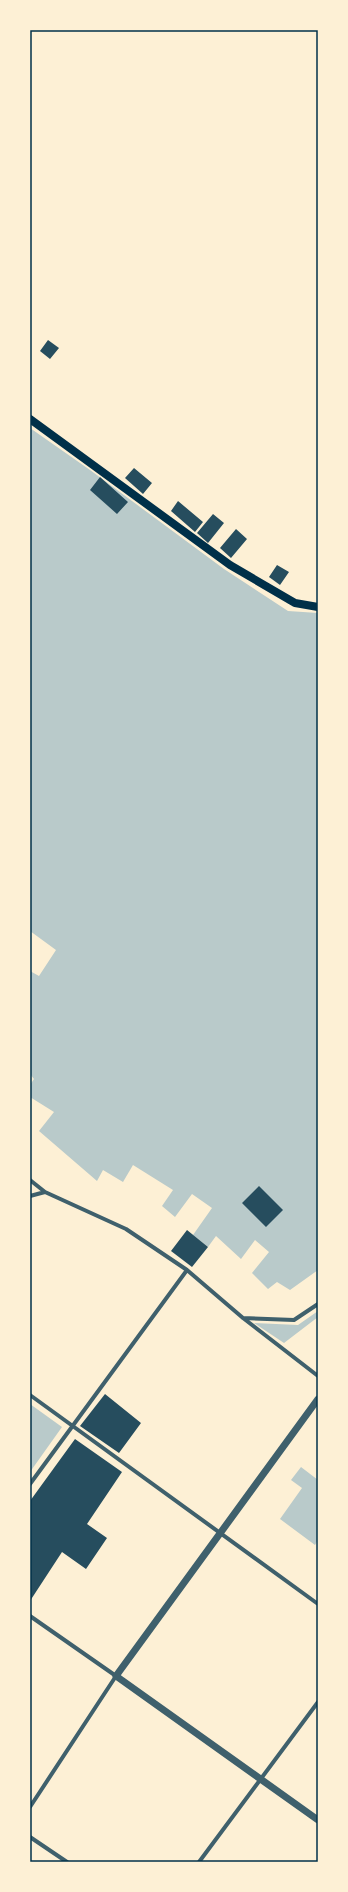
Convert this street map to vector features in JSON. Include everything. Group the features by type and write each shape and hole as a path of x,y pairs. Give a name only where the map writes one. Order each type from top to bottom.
{"main road":[{"path":"30,419 230,565 295,603 318,607"}],"street":[{"path":"30,1180 45,1192 126,1229 186,1270 243,1318 318,1376"},
{"path":"30,1196 45,1192"},
{"path":"30,1484 186,1270"},
{"path":"243,1318 294,1320 318,1304"},
{"path":"30,1395 318,1604"},
{"path":"30,1807 116,1676 318,1398"},
{"path":"30,1616 318,1820"},
{"path":"199,1862 318,1702"},
{"path":"30,1837 67,1862"}],"shaded area":[{"path":"30,428 90,470 224,569 288,611 318,613 318,1270 290,1290 277,1282 268,1289 252,1273 269,1252 255,1240 241,1259 216,1236 208,1247 193,1235 212,1208 192,1194 175,1217 162,1206 173,1190 133,1165 123,1182 103,1170 97,1181 39,1131 54,1112 30,1097 30,1085 34,1079 30,1074 30,971 39,976 56,950 30,931"},
{"path":"318,1311 318,1317 284,1343 254,1323 298,1325"},
{"path":"30,1404 62,1427 30,1472"},
{"path":"301,1467 318,1480 318,1540 315,1545 280,1519 302,1488 291,1480"}],"building":[{"path":"48,340 59,348 50,359 40,351"},
{"path":"134,468 152,483 143,494 125,478"},
{"path":"100,477 128,502 117,514 90,490"},
{"path":"178,501 203,522 195,532 171,511"},
{"path":"213,514 224,523 208,543 197,533"},
{"path":"236,529 247,539 231,558 220,548"},
{"path":"277,565 289,572 280,585 269,577"},
{"path":"259,1186 283,1210 266,1227 242,1203"},
{"path":"187,1230 208,1247 192,1267 171,1251"},
{"path":"105,1394 141,1423 119,1453 80,1426"},
{"path":"75,1439 122,1472 87,1524 107,1538 86,1569 62,1552 30,1601 30,1501"}]}
